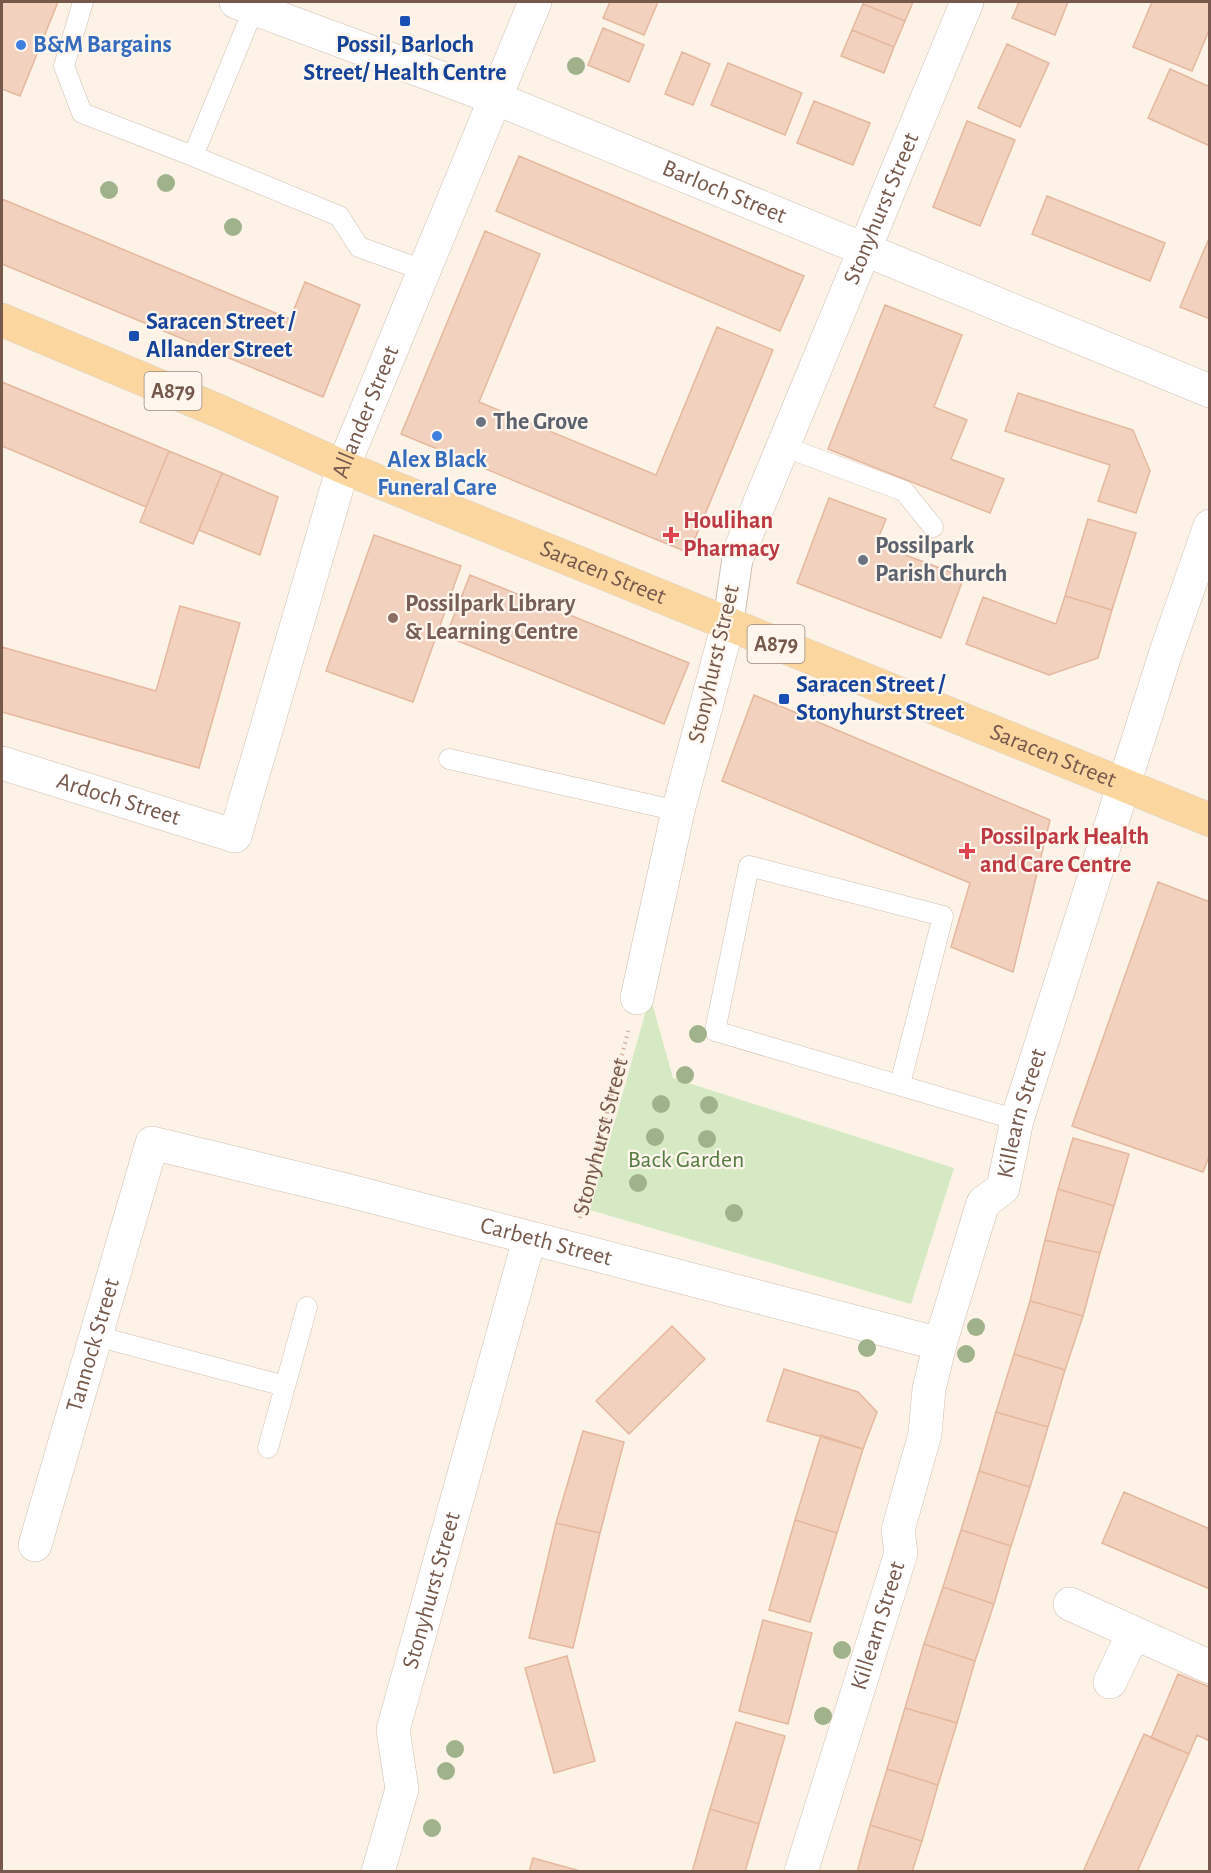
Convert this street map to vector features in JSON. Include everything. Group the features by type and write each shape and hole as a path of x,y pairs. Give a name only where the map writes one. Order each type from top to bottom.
{"main road":[{"name":"Saracen Street","path":"2,320 221,411 342,467 1209,820"}],"street":[{"name":"Allander Street","path":"235,836 342,467 535,2"},
{"name":"Stonyhurst Street","path":"637,998 678,811 728,624 738,555 862,250 967,2"},
{"name":"Barloch Street","path":"245,5 495,98 1209,391"},
{"name":"Killearn Street","path":"801,1872 901,1553 898,1530 925,1434 929,1389 940,1344 983,1203 1003,1188 1017,1120 1123,784 1209,526"},
{"name":"Ardoch Street","path":"2,763 235,836"},
{"name":"Carbeth Street","path":"152,1143 350,1191 530,1240 940,1344"},
{"name":"Tannock Street","path":"35,1545 152,1143"},
{"name":"Stonyhurst Street","path":"378,1872 402,1789 393,1730 530,1240"},
{"path":"1070,1604 1209,1667"},
{"path":"1110,1682 1133,1634"}],"lane":[{"path":"83,2 64,66 82,113 339,216 359,247 423,270"},
{"path":"193,156 245,5"},
{"path":"782,446 904,490 933,527"},
{"path":"449,759 678,811"},
{"path":"900,1084 943,916 749,866 715,1031 1017,1120"},
{"path":"268,1448 307,1307"},
{"path":"96,1336 285,1386"}],"path":[{"name":"Stonyhurst Street","path":"572,1249 637,998"}],"green space":[{"name":"Back Garden","path":"650,996 673,1078 954,1168 911,1304 590,1210"}],"building":[{"name":"B&M Bargains","path":"2,2 58,2 20,96 2,89"},
{"path":"610,2 658,2 644,35 603,18"},
{"path":"864,2 913,2 905,21 863,4"},
{"path":"1019,2 1068,2 1055,35 1012,18"},
{"path":"1152,2 1210,2 1210,28 1192,71 1133,47"},
{"path":"863,4 905,21 894,47 852,30"},
{"path":"603,28 644,45 629,82 588,65"},
{"path":"852,30 894,47 884,73 841,56"},
{"path":"1007,44 1049,63 1020,127 978,108"},
{"path":"682,52 710,64 693,105 665,94"},
{"path":"728,63 802,93 785,135 711,105"},
{"path":"1170,69 1210,87 1210,146 1148,118"},
{"path":"814,101 870,123 853,165 797,143"},
{"path":"967,121 1015,140 980,226 933,207"},
{"path":"519,156 804,276 780,331 496,211"},
{"path":"1047,196 1165,243 1150,281 1032,234"},
{"path":"2,199 290,319 305,282 360,305 323,397 2,264"},
{"path":"485,231 540,254 479,402 656,475 717,327 773,350 689,553 401,434"},
{"path":"1210,236 1210,319 1180,307"},
{"path":"885,305 962,335 934,407 967,420 951,459 1004,479 990,513 828,449"},
{"path":"2,382 169,451 146,507 2,446"},
{"path":"1018,393 1133,430 1150,471 1136,513 1098,501 1110,465 1005,431"},
{"path":"169,451 222,473 193,544 140,522"},
{"path":"222,473 278,497 260,555 199,530"},
{"name":"Possilpark Parish Church","path":"829,498 886,519 876,544 964,577 941,638 797,583"},
{"path":"1088,519 1136,533 1112,610 1065,596"},
{"name":"Possilpark Library & Learning Centre","path":"374,535 461,566 413,702 326,671"},
{"path":"470,575 689,663 664,724 446,636"},
{"path":"1065,596 1112,610 1098,658 1049,675 966,644 983,597 1056,624"},
{"path":"180,606 240,623 199,768 2,712 2,647 156,691"},
{"name":"Possilpark Health and Care Centre","path":"754,695 1050,820 1013,972 951,947 970,883 722,781"},
{"path":"1158,882 1210,902 1210,1154 1203,1172 1072,1126"},
{"path":"1073,1138 1129,1154 1114,1206 1058,1189"},
{"path":"1058,1189 1114,1206 1100,1253 1045,1240"},
{"path":"1045,1240 1100,1253 1083,1316 1030,1301"},
{"path":"1030,1301 1083,1316 1065,1370 1014,1354"},
{"path":"672,1326 705,1359 629,1434 596,1401"},
{"path":"1014,1354 1065,1370 1048,1427 996,1412"},
{"path":"784,1369 858,1392 877,1412 863,1449 767,1421"},
{"path":"996,1412 1048,1427 1030,1487 979,1471"},
{"path":"583,1431 624,1442 600,1533 556,1523"},
{"path":"821,1435 863,1449 837,1533 795,1520"},
{"path":"979,1471 1030,1487 1011,1546 961,1530"},
{"path":"1124,1492 1210,1529 1210,1589 1102,1543"},
{"path":"795,1520 837,1533 810,1622 769,1610"},
{"path":"556,1523 600,1533 573,1648 529,1638"},
{"path":"961,1530 1011,1546 994,1604 943,1587"},
{"path":"943,1587 994,1604 975,1661 924,1644"},
{"path":"763,1620 812,1633 788,1724 739,1711"},
{"path":"924,1644 975,1661 957,1723 905,1708"},
{"path":"567,1656 595,1761 554,1773 525,1668"},
{"path":"1178,1674 1210,1687 1210,1741 1197,1735 1189,1754 1151,1738"},
{"path":"905,1708 957,1723 938,1785 887,1769"},
{"path":"736,1722 785,1736 759,1824 710,1809"},
{"path":"1144,1734 1189,1754 1137,1872 1083,1872"},
{"path":"887,1769 938,1785 922,1841 870,1825"},
{"path":"710,1809 759,1824 745,1872 692,1872"},
{"path":"870,1825 922,1841 912,1872 857,1872"},
{"path":"533,1858 584,1872 529,1872"}],"place":[{"name":"Possil, Barloch Street/ Health Centre","path":"405,21"},
{"name":"B&M Bargains","path":"21,45"},
{"name":"Saracen Street / Allander Street","path":"134,336"},
{"name":"The Grove","path":"481,422"},
{"name":"Alex Black Funeral Care","path":"437,436"},
{"name":"Houlihan Pharmacy","path":"671,535"},
{"name":"Possilpark Parish Church","path":"863,560"},
{"name":"Possilpark Library & Learning Centre","path":"393,618"},
{"name":"Saracen Street / Stonyhurst Street","path":"784,699"},
{"name":"Possilpark Health and Care Centre","path":"967,851"}]}
